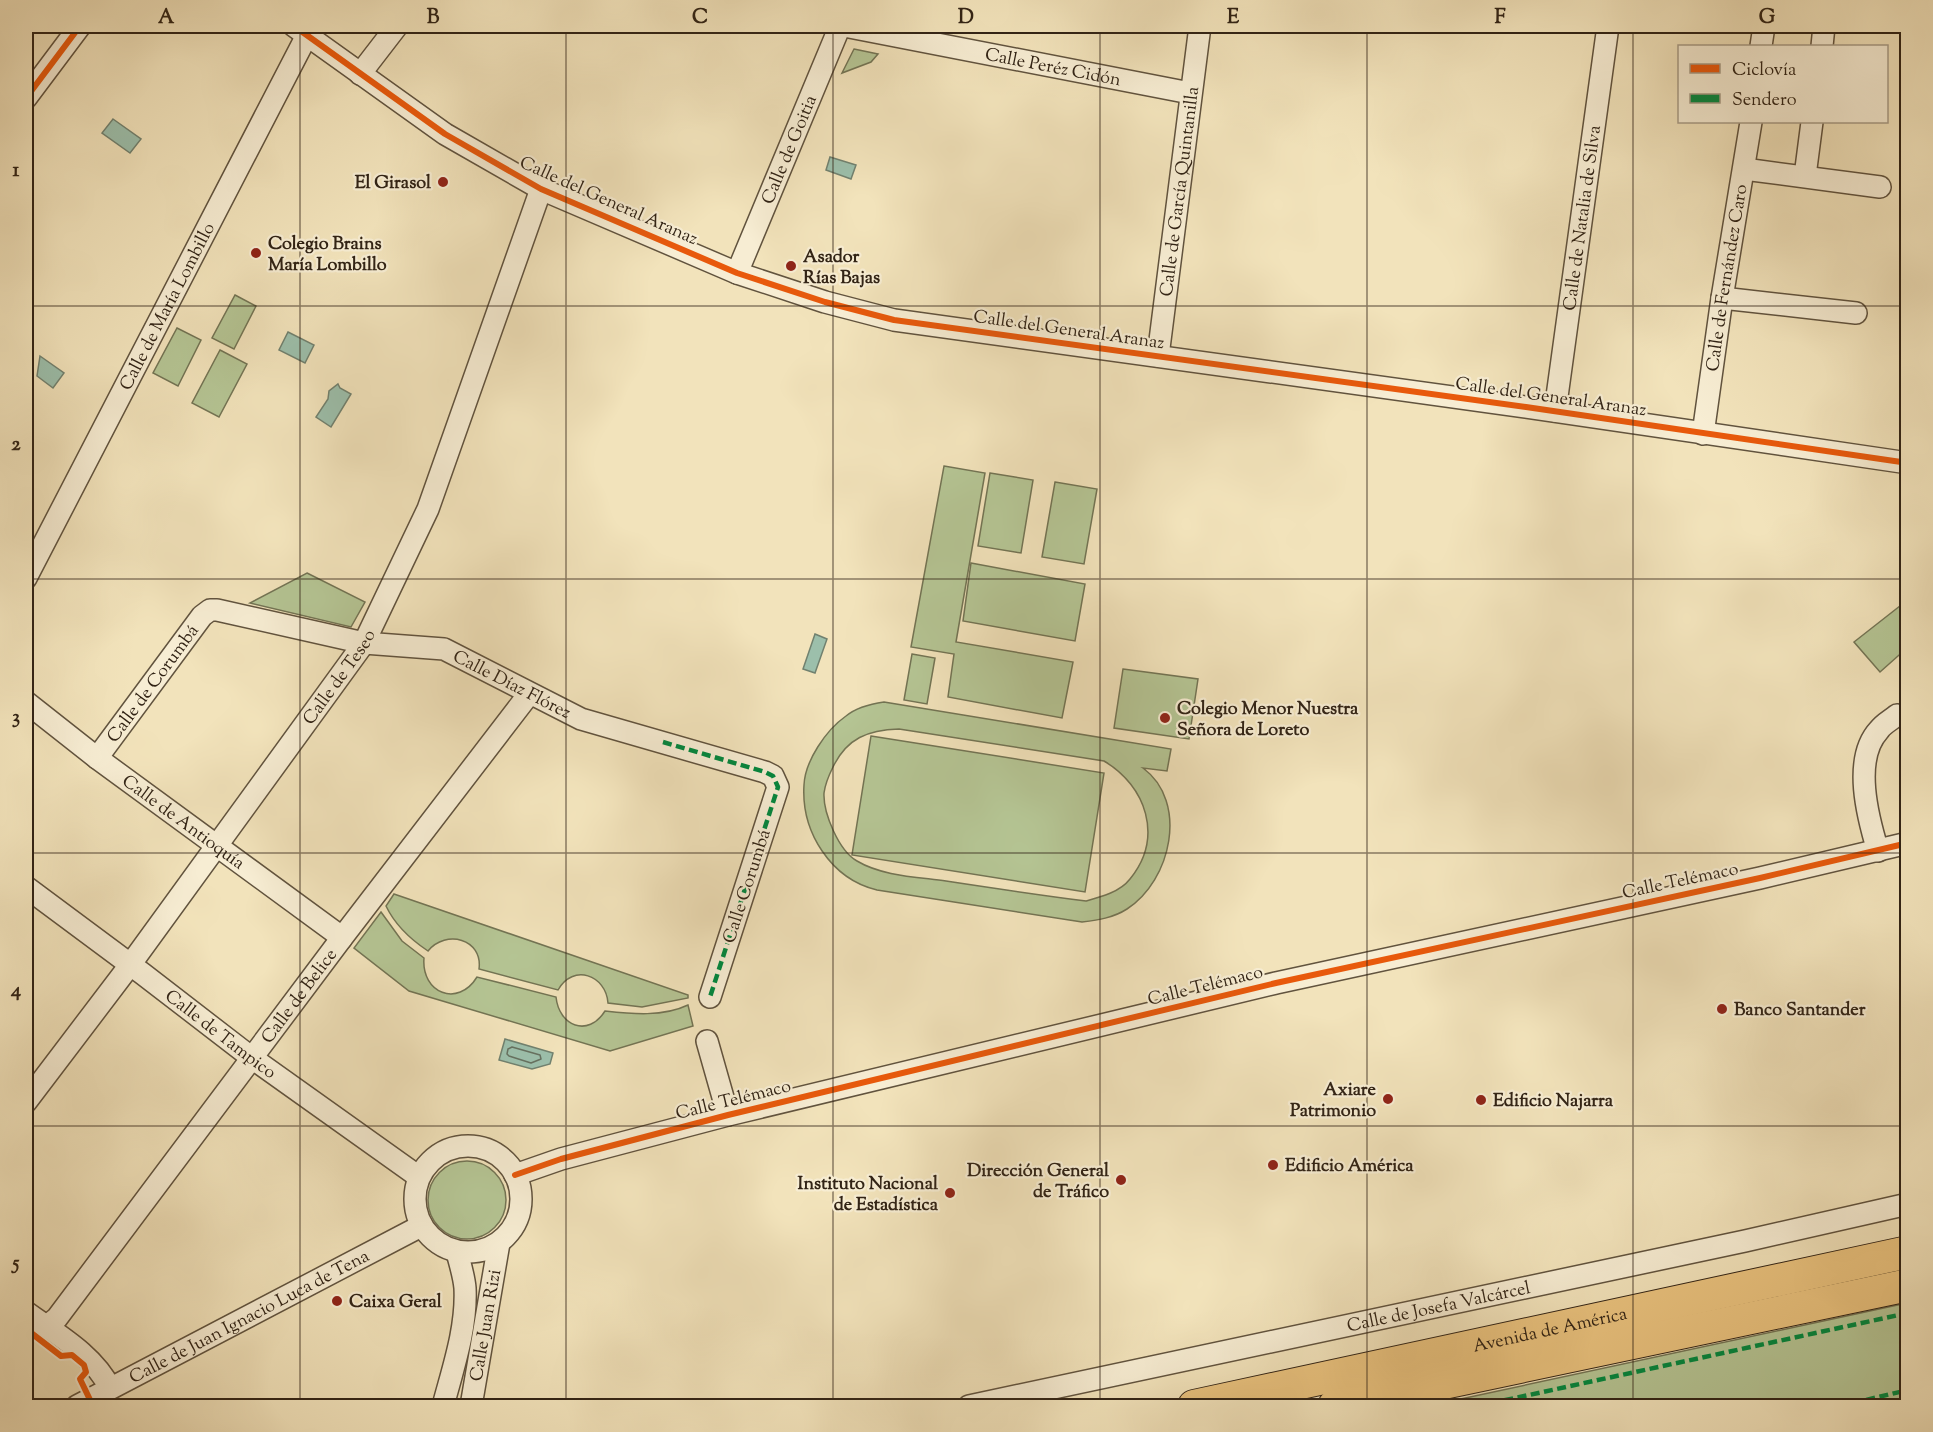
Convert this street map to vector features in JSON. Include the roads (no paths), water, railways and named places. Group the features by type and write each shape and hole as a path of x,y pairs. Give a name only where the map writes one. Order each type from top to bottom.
{"highway":[{"name":"Avenida de América","path":"1194,1407 1908,1252"},
{"name":"Avenida de América","path":"1334,1407 1908,1285"}],"street":[{"path":"26,98 80,26"},
{"path":"360,74 398,26"},
{"name":"Calle Peréz Cidón","path":"842,26 1190,93"},
{"name":"Calle de Goitia","path":"737,273 842,26"},
{"name":"Calle de García Quintanilla","path":"1158,356 1200,26"},
{"name":"Calle de Natalia de Silva","path":"1555,411 1608,26"},
{"path":"1761,45 1764,26"},
{"path":"1822,45 1824,26"},
{"name":"Calle del General Aranaz","path":"300,30 445,134 541,189 737,273 825,302 894,320 1555,411 1908,463"},
{"name":"Calle de María Lombillo","path":"26,578 305,39 300,30"},
{"name":"Calle de Fernández Caro","path":"1703,434 1750,123"},
{"path":"1805,176 1812,123"},
{"path":"1743,169 1880,187"},
{"name":"Calle de Teseo","path":"26,1102 130,964 364,643 428,509 541,189"},
{"path":"1722,298 1856,313"},
{"name":"Calle Díaz Flórez","path":"210,610 364,643 444,650 581,720 663,742 773,776"},
{"name":"Calle de Corumbá","path":"97,758 202,616 210,610"},
{"name":"Calle de Belice","path":"46,1327 57,1318 341,939 530,694"},
{"name":"Calle de Antioquía","path":"26,702 97,758 336,933 341,939"},
{"path":"1878,851 1869,824 1865,793 1866,756 1878,730 1897,716"},
{"name":"Calle Corumbá","path":"710,997 778,787 773,776"},
{"name":"Calle Telémaco","path":"515,1175 561,1159 728,1115 1276,983 1908,843"},
{"name":"Calle de Tampico","path":"26,887 252,1058 419,1177"},
{"path":"707,1041 728,1115"},
{"path":"475,1146 492,1151 505,1161 515,1175 520,1190 521,1204 517,1219 510,1232 488,1249 457,1252 432,1239 421,1226 415,1210 414,1194 419,1177 428,1163 442,1153 458,1147 475,1146"},
{"name":"Calle de Josefa Valcárcel","path":"969,1407 1908,1204"},
{"name":"Calle de Juan Ignacio Luca de Tena","path":"77,1407 421,1226"},
{"name":"Calle Juan Rizi","path":"471,1407 499,1242"},
{"name":"Calle Juan Rizi","path":"443,1407 462,1331 465,1306 465,1286 457,1252"},
{"path":"26,1312 84,1355 97,1368 111,1388"}],"water":[{"path":"113,119 141,139 130,153 102,133"},
{"path":"830,157 856,165 851,179 826,170"},
{"path":"288,332 314,345 305,363 279,350"},
{"path":"40,356 64,373 53,388 37,376"},
{"path":"338,384 340,388 351,394 331,427 316,417 328,399 329,391"},
{"path":"815,634 827,639 815,673 803,669"},
{"path":"505,1039 553,1053 550,1064 532,1069 499,1060"}],"place":[{"name":"El Girasol","path":"443,182"},
{"name":"Colegio Brains María Lombillo","path":"256,253"},
{"name":"Asador Rías Bajas","path":"791,266"},
{"name":"Colegio Menor Nuestra Señora de Loreto","path":"1165,718"},
{"name":"Banco Santander","path":"1722,1009"},
{"name":"Axiare Patrimonio","path":"1388,1099"},
{"name":"Edificio Najarra","path":"1481,1100"},
{"name":"Edificio América","path":"1273,1165"},
{"name":"Dirección General de Tráfico","path":"1121,1180"},
{"name":"Instituto Nacional de Estadística","path":"950,1193"},
{"name":"Caixa Geral","path":"337,1301"}]}
